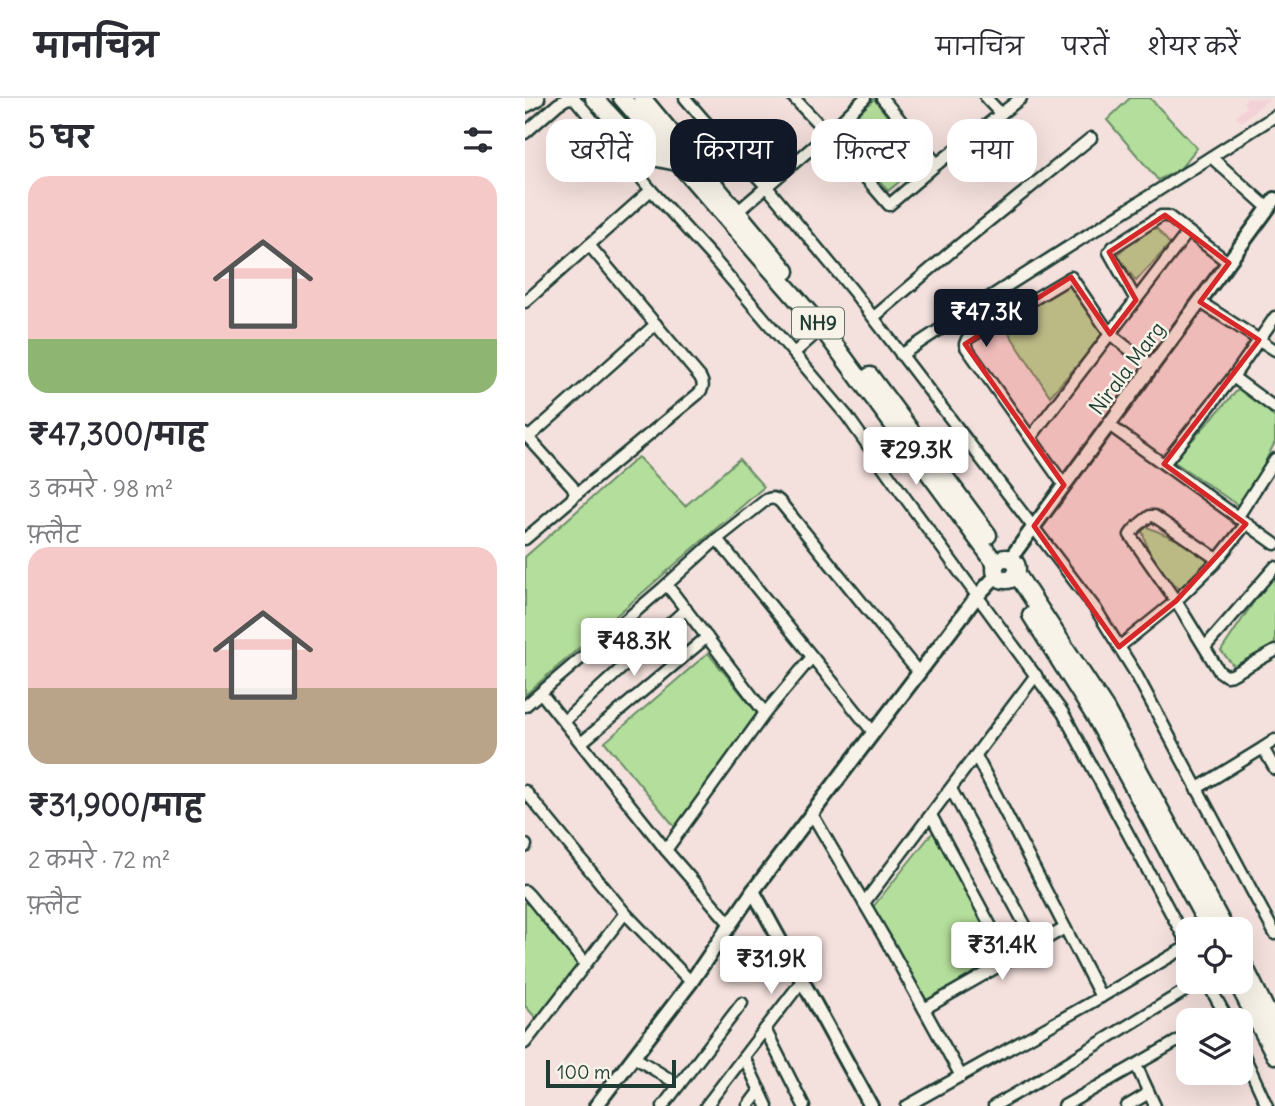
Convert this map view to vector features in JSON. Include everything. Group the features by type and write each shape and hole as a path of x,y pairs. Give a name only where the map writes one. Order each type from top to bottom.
{"highway":[{"path":"525,104 536,98"},
{"path":"594,98 648,156 670,155"},
{"name":"NH9","path":"622,98 670,144"},
{"name":"NH9","path":"642,98 670,139"},
{"path":"656,98 673,119"},
{"name":"NH9","path":"704,182 826,325"},
{"name":"NH9","path":"708,182 737,212 912,431 1106,710 1219,917"},
{"name":"NH9","path":"1005,568 1097,718 1204,917"},
{"path":"1253,984 1275,1028"},
{"path":"1243,994 1275,1055"}],"street":[{"path":"525,133 558,104 568,98 575,99 651,191 712,257 847,416 1063,713 1176,924"},
{"path":"685,98 766,186 874,317 1095,608 1136,674 1275,934"},
{"path":"794,98 814,119"},
{"path":"843,119 865,98"},
{"path":"882,98 937,164"},
{"path":"986,98 1001,114"},
{"path":"933,167 1021,98"},
{"path":"901,355 1275,116"},
{"path":"874,317 1091,138"},
{"path":"737,212 811,148"},
{"path":"1211,158 1272,204"},
{"path":"870,182 890,205 916,182"},
{"path":"525,302 651,191"},
{"name":"Nirala Marg","path":"596,1106 691,982 753,891 873,732 978,595 1005,568 1272,204"},
{"path":"1136,300 1108,251 1164,215 1229,263"},
{"path":"1031,437 1188,232"},
{"path":"525,539 703,389 701,377 589,246"},
{"path":"1064,485 966,347 967,339 1071,277 1110,334 1152,368"},
{"path":"1200,302 1275,351"},
{"path":"1164,464 1233,377 1275,317"},
{"path":"574,496 572,486 528,441 656,324"},
{"path":"794,354 826,325"},
{"path":"1233,377 1275,408"},
{"path":"1109,425 1275,544"},
{"path":"1119,648 1177,600 1217,559 1242,521 1275,459"},
{"path":"525,706 717,539 766,500 778,499 919,673"},
{"path":"1217,559 1154,516 1150,516 1132,531 1130,536 1177,600 1219,671 1226,676 1232,676 1275,651"},
{"path":"717,539 873,732"},
{"path":"1205,647 1275,567"},
{"path":"667,585 765,713"},
{"path":"564,722 686,609"},
{"path":"582,743 707,637"},
{"path":"666,849 765,713 812,657"},
{"path":"864,903 1036,675"},
{"path":"541,693 730,924"},
{"path":"1196,789 1275,740"},
{"path":"1263,748 1275,769"},
{"path":"976,756 1101,997"},
{"path":"951,789 1036,944"},
{"path":"527,798 625,913 691,982"},
{"path":"812,814 961,1076"},
{"path":"931,815 1009,960"},
{"path":"525,891 585,964"},
{"path":"753,891 871,1106"},
{"path":"527,1036 625,913"},
{"path":"924,1009 1065,928"},
{"path":"907,1106 1176,953"},
{"path":"706,1106 802,981"},
{"path":"994,1106 1179,994"},
{"path":"663,1106 742,1003"},
{"path":"765,1029 804,1106"},
{"path":"1064,1106 1176,1042"},
{"path":"634,1056 679,1085"},
{"path":"744,1057 767,1106"},
{"path":"1136,1065 1155,1106"},
{"path":"1253,1075 1267,1106"},
{"path":"748,1106 760,1090"},
{"path":"1128,1106 1149,1093"}],"highlighted area":[{"path":"1165,215 1229,263 1200,302 1259,340 1164,464 1246,524 1176,601 1119,647 1034,526 1064,485 965,344 1071,277 1110,334 1136,300 1109,252"}],"shaded area":[{"path":"1248,98 1269,99 1241,122 1236,116 1247,107 1243,102"}],"green space":[{"path":"1130,98 1150,98 1197,148 1179,170 1158,180 1107,120"},
{"path":"874,99 889,119 853,119"},
{"path":"881,182 899,182 888,191"},
{"path":"1151,222 1170,244 1136,281 1117,255"},
{"path":"1070,283 1104,335 1050,396 1003,324"},
{"path":"1243,384 1275,418 1275,442 1242,508 1173,461"},
{"path":"638,457 685,506 739,459 764,487 525,695 525,557"},
{"path":"1140,524 1185,543 1208,561 1179,589 1151,559"},
{"path":"1275,570 1275,650 1239,672 1221,651"},
{"path":"708,653 758,714 675,827 605,742"},
{"path":"933,832 1005,956 927,1001 873,907"},
{"path":"527,900 583,965 537,1019 525,1006"}]}
